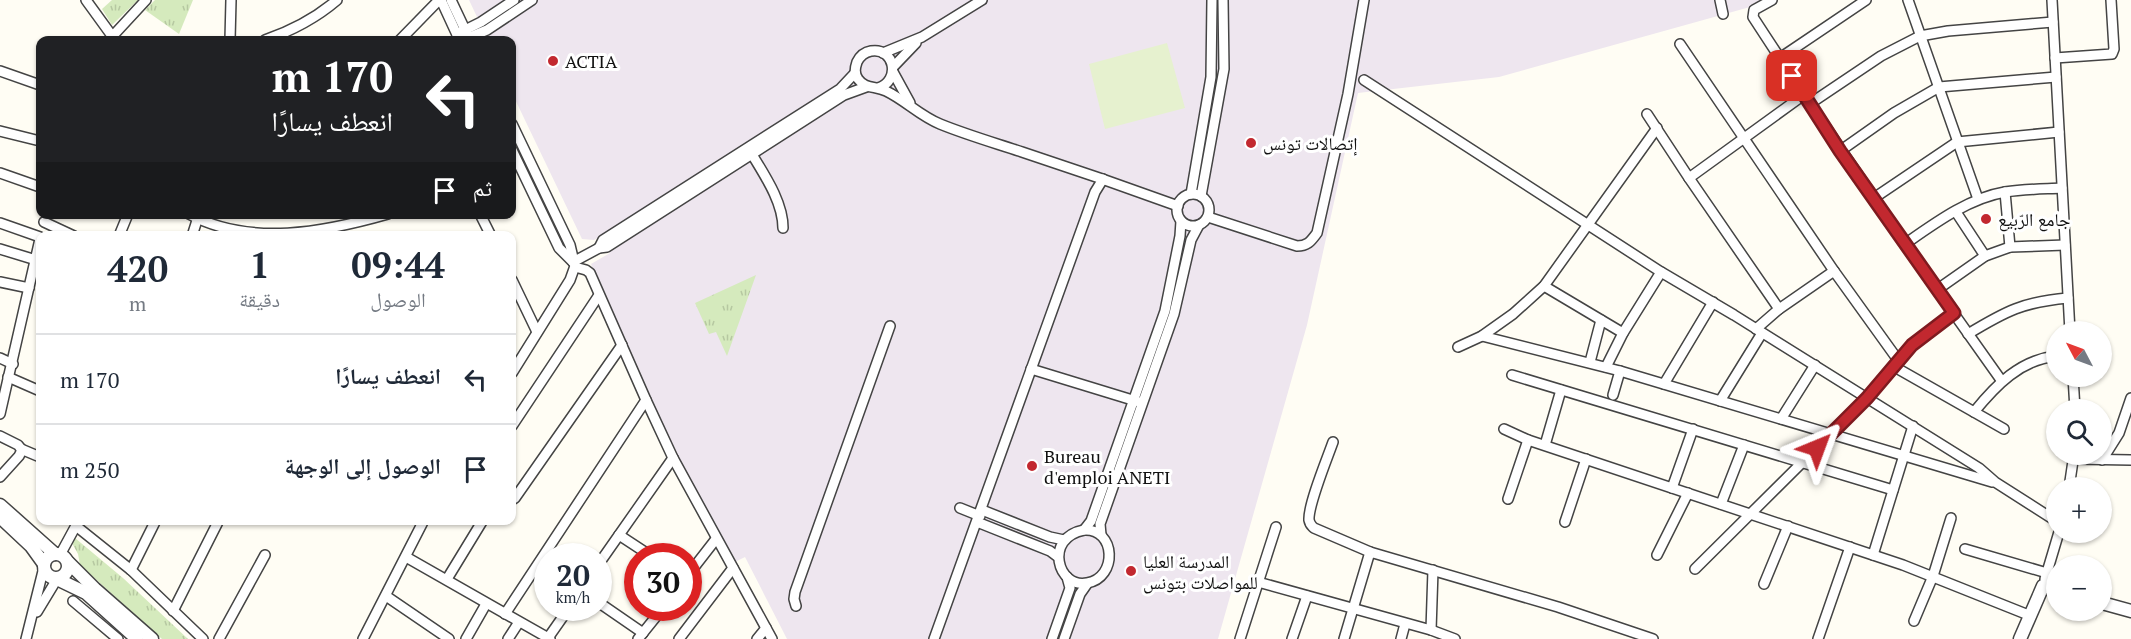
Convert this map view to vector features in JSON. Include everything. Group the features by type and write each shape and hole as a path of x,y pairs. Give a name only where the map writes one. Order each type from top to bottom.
{"street":[{"path":"86,0 109,36"},
{"path":"115,36 146,0"},
{"path":"230,36 231,0"},
{"path":"274,36 304,23 337,0"},
{"path":"404,36 440,0 463,36"},
{"path":"451,0 463,36"},
{"path":"467,36 514,0"},
{"path":"470,36 487,30 532,0"},
{"path":"574,265 599,248 603,240 714,176 840,89 855,73 860,57 869,51 884,53 922,37 982,0"},
{"path":"1191,194 1211,77 1212,0"},
{"path":"1201,196 1224,69 1223,0"},
{"path":"1208,217 1297,246 1305,246 1311,242 1317,233 1348,94 1364,0"},
{"path":"1720,0 1723,14"},
{"path":"1772,0 1754,10 1753,17 1811,103 1840,151 2001,380"},
{"path":"1779,58 1866,0"},
{"path":"1908,0 1978,199"},
{"path":"2052,0 2069,321"},
{"path":"2055,58 2112,54 2114,49 2110,0"},
{"path":"1811,103 1881,56 1920,36 1948,30 2053,22"},
{"path":"750,152 844,95 866,87 885,86 893,70 922,37"},
{"path":"1680,44 1895,363 2004,429"},
{"path":"884,53 890,58 903,93 913,107"},
{"path":"0,71 36,84"},
{"path":"855,73 858,80 866,87"},
{"path":"1840,151 1894,113 1939,87 2056,77"},
{"path":"1364,80 1661,272 1979,468 1995,482 2046,515"},
{"path":"878,88 939,124 1178,206"},
{"path":"1689,178 1805,94"},
{"path":"1647,114 1779,309"},
{"path":"1458,348 1482,336 1513,314 1544,286 1657,128"},
{"path":"0,131 36,140"},
{"path":"516,132 570,245 574,265 564,291 516,366"},
{"path":"1874,198 1957,142 2059,132"},
{"path":"750,152 775,196 781,212 783,228"},
{"path":"516,158 559,248 574,265 590,272 673,458 772,639"},
{"path":"0,173 36,186"},
{"path":"934,639 1095,192 1103,179"},
{"path":"1905,244 1930,226 1978,199 2005,192 2062,188"},
{"path":"2005,192 2010,247"},
{"path":"1084,530 1091,521 1174,314 1191,240 1199,225 1208,217 1209,205 1201,196 1191,194 1180,200 1178,215 1187,225 1199,225"},
{"path":"1956,212 1985,256"},
{"path":"47,219 66,231"},
{"path":"204,219 246,231"},
{"path":"330,231 371,219"},
{"path":"1064,639 1080,594 1087,584 1104,574 1110,564 1110,550 1101,535 1100,524 1139,403 1165,311 1181,221"},
{"path":"0,223 36,235"},
{"path":"1938,289 1985,256 2010,247 2065,245"},
{"path":"0,249 36,260 0,414"},
{"path":"1720,401 1759,331 1779,309 1834,271"},
{"path":"1606,367 1623,333 1661,272"},
{"path":"0,282 29,288"},
{"path":"1544,286 1623,333"},
{"path":"516,289 537,332"},
{"path":"516,420 600,295"},
{"path":"1968,334 2003,313 2022,306 2041,300 2068,298"},
{"path":"516,305 522,302"},
{"path":"1664,384 1713,302"},
{"path":"1695,568 1867,398 1895,363 1923,335 1954,313"},
{"path":"1590,362 1600,320"},
{"path":"796,606 795,592 890,326"},
{"path":"1482,336 1590,362 1995,482"},
{"path":"516,497 622,345"},
{"path":"0,358 13,364"},
{"path":"1974,412 2001,380 2035,361 2046,358"},
{"path":"1781,419 1815,365"},
{"path":"1031,369 1139,403"},
{"path":"1613,395 1620,371"},
{"path":"1512,375 1893,490"},
{"path":"8,377 36,389"},
{"path":"1545,445 1561,390"},
{"path":"2112,445 2120,433 2131,398"},
{"path":"505,614 646,400"},
{"path":"1873,555 1913,426"},
{"path":"1504,429 1528,440 1933,576 2031,616"},
{"path":"1672,488 1694,429"},
{"path":"0,436 36,455"},
{"path":"1508,499 1528,440"},
{"path":"1333,442 1314,496 1309,519 1314,528 1370,552 1558,607 1626,635 1653,639"},
{"path":"1721,504 1744,445"},
{"path":"0,477 21,453 21,449"},
{"path":"612,545 673,458"},
{"path":"1565,522 1586,459"},
{"path":"2112,460 2131,460"},
{"path":"1658,555 1688,493"},
{"path":"0,504 152,639"},
{"path":"960,508 1058,557"},
{"path":"980,516 1064,540"},
{"path":"0,517 31,546 50,577 86,593 137,639"},
{"path":"1914,621 1933,576 1951,518"},
{"path":"32,620 57,579 67,573 61,557 76,525"},
{"path":"79,525 131,570 202,639"},
{"path":"131,570 154,525"},
{"path":"173,611 216,525"},
{"path":"363,639 422,525"},
{"path":"447,579 480,525"},
{"path":"1764,584 1788,526"},
{"path":"1240,639 1276,527"},
{"path":"1052,639 1070,588 1058,557 1059,548 1064,540 1076,532 1092,530 1101,535"},
{"path":"619,535 631,543"},
{"path":"702,557 716,539"},
{"path":"2020,639 2045,580 2056,543"},
{"path":"1818,639 1850,547"},
{"path":"1965,549 2045,580"},
{"path":"1344,639 1370,552"},
{"path":"219,639 265,555"},
{"path":"26,639 44,566 49,556 61,557"},
{"path":"406,557 549,638 560,621"},
{"path":"679,639 733,568"},
{"path":"1431,630 1433,570"},
{"path":"1067,577 1076,583 1087,584"},
{"path":"1258,582 1431,630 1455,639"},
{"path":"386,596 449,639"},
{"path":"1292,639 1307,596"},
{"path":"73,601 118,639"},
{"path":"466,639 486,604"},
{"path":"2112,606 2131,611"},
{"path":"612,613 640,636 652,621"},
{"path":"508,639 519,622"},
{"path":"1401,639 1405,624"},
{"path":"757,639 766,628"}],"shaded area":[{"path":"469,0 1764,0 1750,7 1499,77 1358,93 1307,325 1218,639 787,639 745,557 735,562 671,443 591,264 610,253 601,236 594,240 582,239 516,101 516,36 486,36"}],"green space":[{"path":"112,0 138,0 112,25 102,9"},
{"path":"155,0 193,0 179,34 145,10"},
{"path":"1167,43 1185,108 1105,129 1089,64"},
{"path":"756,275 727,356 716,332 709,334 695,303"},
{"path":"75,538 123,578 188,639 162,639 80,565 78,554 72,543"}],"place":[{"name":"ACTIA","path":"553,61"},
{"name":"إتصالات تونس","path":"1251,143"},
{"name":"جامع الرّبيع","path":"1986,219"},
{"name":"Bureau d'emploi ANETI","path":"1032,466"},
{"name":"المدرسة العليا للمواصلات بتونس","path":"1131,571"}],"route":[{"path":"1792,76 1840,151 1954,313 1912,345 1867,398 1817,448"}]}
